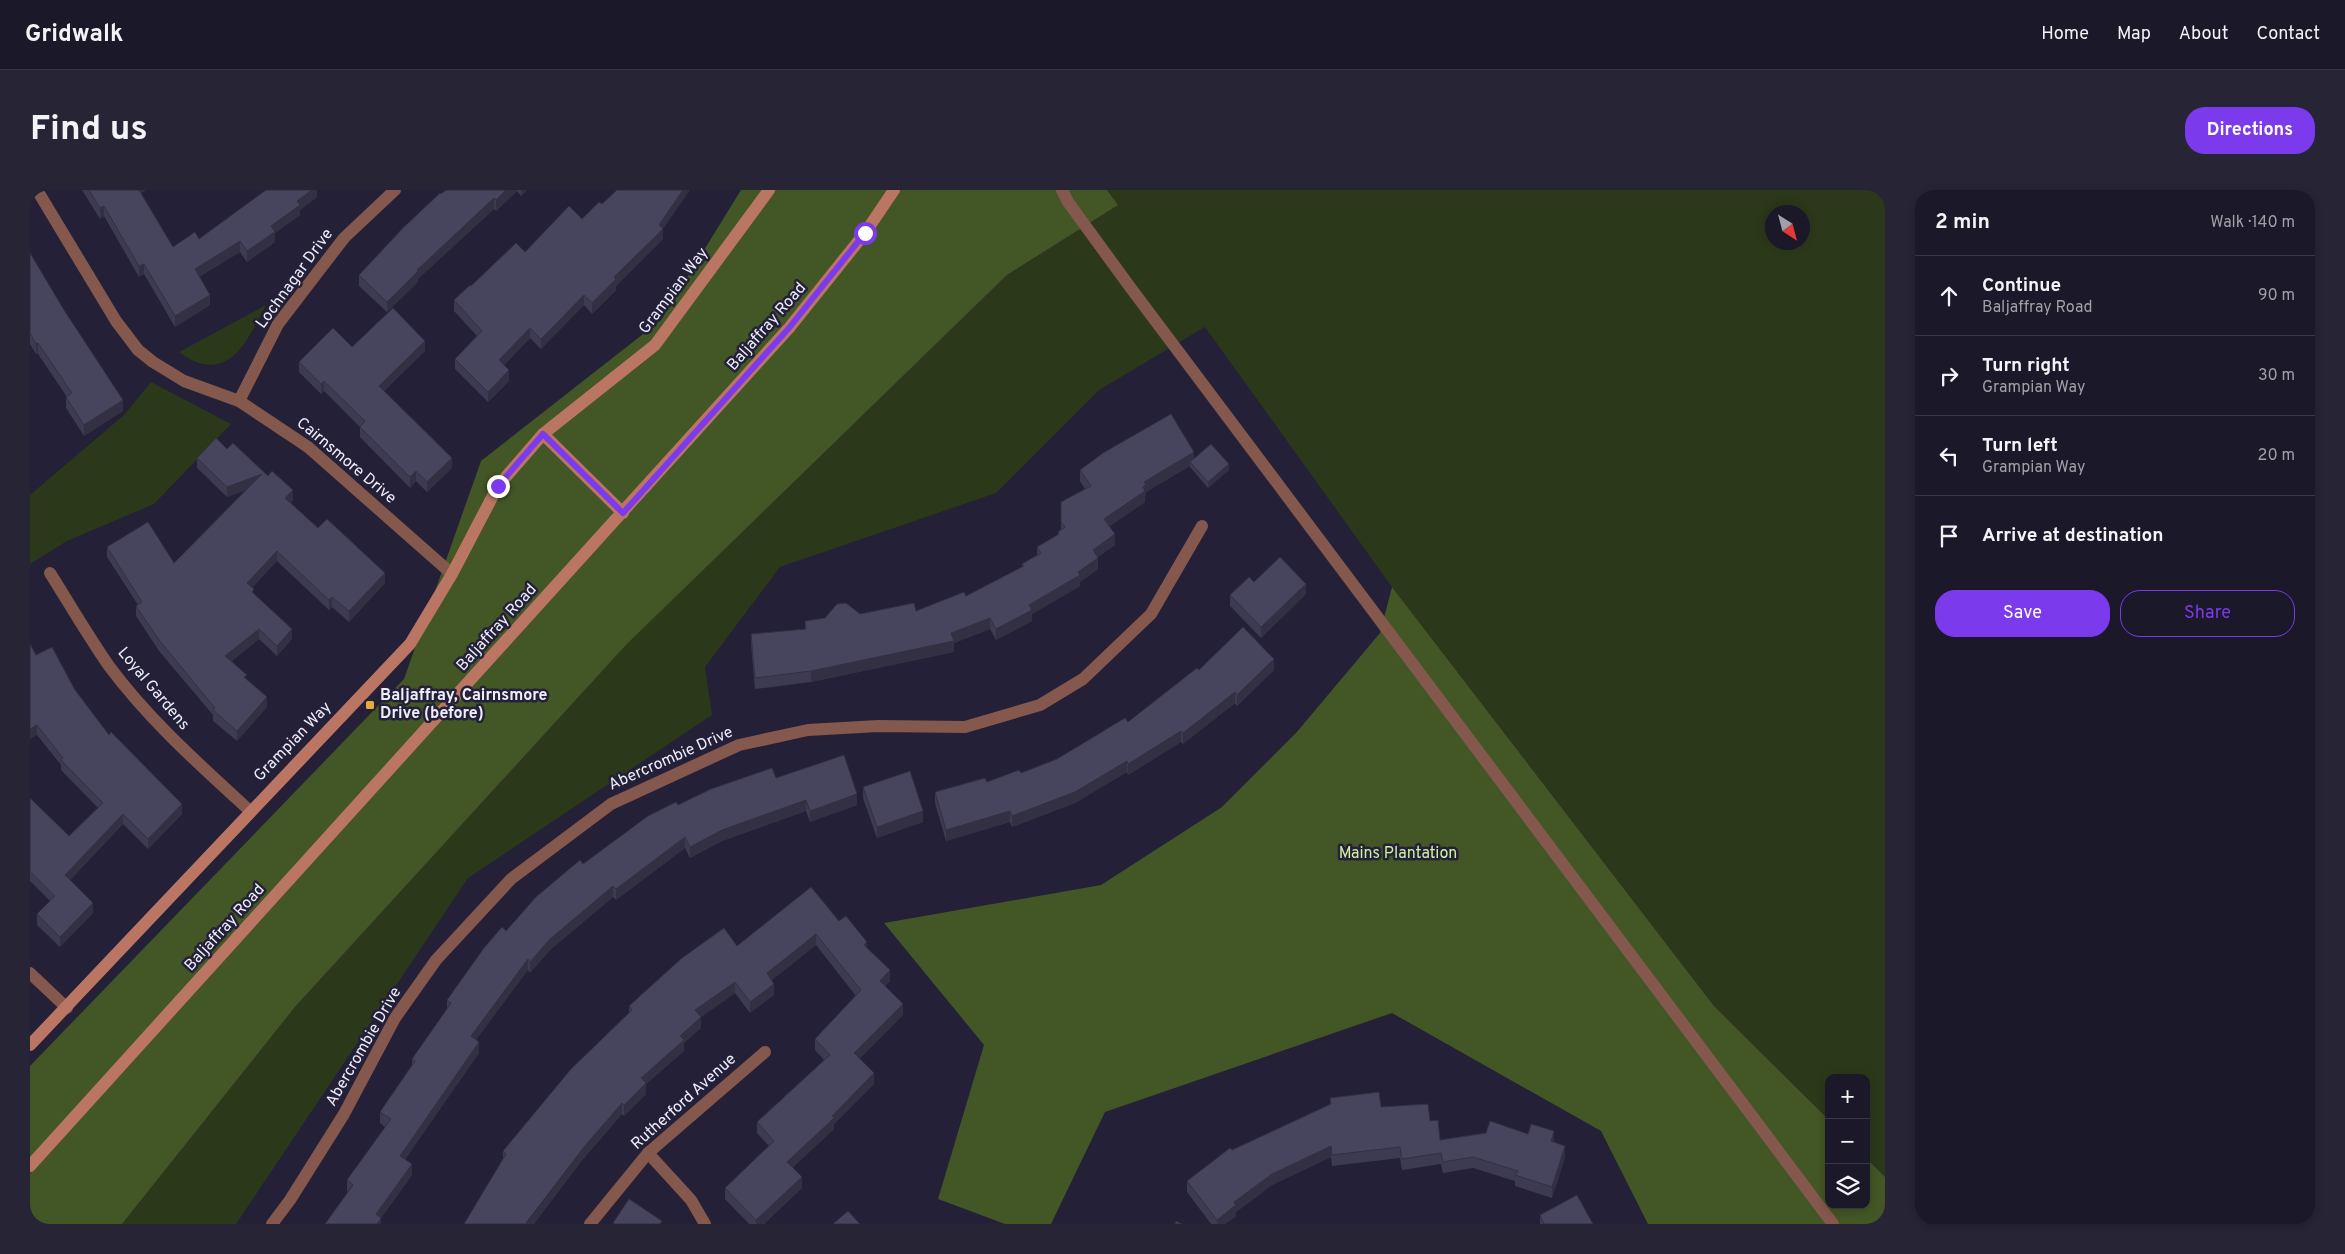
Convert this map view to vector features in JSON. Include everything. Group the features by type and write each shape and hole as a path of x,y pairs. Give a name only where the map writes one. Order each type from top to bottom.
{"main road":[{"name":"Grampian Way","path":"30,1044 67,1008 250,811 410,644 452,574 498,486 543,434 656,345 769,190"},
{"name":"Baljaffray Road","path":"30,1166 789,328 865,233 894,190"},
{"path":"543,434 623,513"}],"street":[{"name":"Cairnsmore Drive","path":"38,190 116,321 138,350 152,362 184,381 239,401 308,447 452,574"},
{"name":"Lochnagar Drive","path":"239,401 278,324 344,238 394,190"},
{"path":"1062,190 1068,202 1125,279 1833,1224"},
{"name":"Abercrombie Drive","path":"272,1224 290,1200 344,1114 395,1018 436,960 511,879 611,804 739,745 808,730 878,726 965,727 1040,705 1083,679 1151,614 1202,526"},
{"name":"Loyal Gardens","path":"50,573 110,666 149,714 184,750 250,811"},
{"path":"30,972 67,1008"},
{"name":"Rutherford Avenue","path":"590,1224 648,1153 765,1052"},
{"path":"648,1153 691,1200 705,1224"}],"green space":[{"path":"741,190 1107,190 1118,205 1007,275 626,645 295,1007 122,1224 38,1224 30,1216 30,1066 404,679 481,461 661,320"},
{"path":"1107,190 1885,190 1885,1177 1870,1162 1870,1074 1825,1074 1825,1116 1714,1006 1392,587 1205,327 1099,390 996,493 780,567 705,667 712,715 468,878 236,1224 122,1224 295,1007 626,645 1007,275 1117,205"},
{"path":"266,305 241,348 223,362 212,365 199,363 179,352"},
{"path":"151,382 231,424 154,504 67,541 30,564 30,495 124,415"},
{"name":"Mains Plantation","path":"1392,587 1714,1006 1825,1116 1825,1209 1870,1209 1870,1162 1885,1177 1885,1224 1648,1224 1601,1131 1392,1013 1105,1112 1051,1224 1005,1224 938,1199 984,1045 884,923 1101,885 1222,807 1296,733 1380,633"}],"building":[{"path":"89,190 139,190 173,247 195,232 199,239 266,190 312,190 297,201 300,205 271,226 275,232 247,251 240,241 195,269 210,295 175,316 144,264 139,266 104,206 100,208"},
{"path":"446,190 506,190 496,200 494,198 417,270 387,302 359,275 403,228 440,193"},
{"path":"617,190 683,190 659,225 663,229 614,277 616,279 592,303 584,295 541,339 530,328 499,360 509,370 488,392 455,359 482,331 454,300 516,243 525,252 569,206 582,219 599,202 602,204"},
{"path":"30,253 64,310 123,400 84,425 66,397 72,393 30,333"},
{"path":"393,308 425,341 379,386 452,458 427,482 416,471 410,477 360,427 365,421 324,381 321,384 299,362 333,328 352,347"},
{"path":"1171,414 1194,452 1144,482 1146,484 1143,487 1145,491 1104,519 1115,534 1093,550 1098,558 1078,572 1080,575 1029,605 1032,610 996,629 990,618 951,633 954,641 811,671 755,678 751,634 806,629 805,621 825,618 837,604 846,603 860,614 914,603 916,611 964,592 966,596 1024,566 1022,564 1041,553 1037,547 1059,534 1058,532 1065,527 1061,522 1061,502 1091,486 1080,470 1103,453"},
{"path":"216,438 227,449 233,443 268,476 272,471 293,490 285,498 318,528 327,519 385,573 349,611 332,597 329,600 277,551 247,583 254,589 252,592 292,629 277,646 259,629 225,656 247,675 244,677 267,697 237,731 213,710 215,708 159,640 136,606 142,602 107,547 148,522 174,563 262,474 227,487 197,458"},
{"path":"1211,444 1229,464 1208,482 1190,462"},
{"path":"1280,557 1306,584 1261,627 1230,595 1249,577 1254,582"},
{"path":"1243,627 1274,659 1237,695 1235,692 1183,733 1181,731 1128,764 1127,761 1075,792 1012,816 1010,811 946,830 935,792 985,778 987,782 1019,770 1021,773 1057,759 1125,718 1128,722 1197,668 1199,670"},
{"path":"30,644 36,655 52,647 75,690 109,735 111,732 182,804 148,839 123,814 65,875 93,903 60,937 37,914 55,896 30,871 30,798 69,836 103,803 61,760 63,758 37,725 30,729"},
{"path":"844,755 857,794 810,811 806,800 722,830 690,847 685,837 616,889 613,886 550,939 530,962 528,959 471,1036 479,1042 400,1156 412,1164 376,1214 381,1218 377,1224 325,1224 353,1185 347,1180 391,1119 380,1112 415,1061 412,1059 451,1003 447,1000 484,948 502,927 506,931 536,897 580,860 583,864 648,816 676,802 678,805 711,789 772,768 776,778"},
{"path":"910,771 923,811 877,827 863,787"},
{"path":"811,887 839,921 846,916 867,942 864,945 890,970 880,981 903,1004 854,1053 874,1073 832,1116 834,1118 787,1162 802,1177 756,1220 725,1188 774,1141 757,1122 830,1055 815,1039 861,990 816,934 767,973 774,984 750,1002 735,982 695,1010 701,1017 680,1036 684,1040 641,1078 646,1083 624,1105 622,1103 584,1147 527,1224 464,1224 506,1154 503,1151 571,1069 632,1010 629,1006 682,958 724,928 737,946"},
{"path":"1379,1092 1381,1107 1428,1104 1430,1121 1438,1120 1440,1140 1486,1133 1490,1121 1528,1134 1531,1124 1554,1131 1551,1141 1565,1146 1552,1187 1515,1175 1518,1171 1473,1157 1443,1162 1441,1153 1402,1159 1400,1147 1332,1155 1331,1146 1272,1174 1234,1202 1236,1205 1217,1220 1187,1181 1230,1148 1232,1150 1331,1104 1330,1098"},
{"path":"1577,1195 1593,1224 1544,1224 1540,1215"},
{"path":"629,1199 662,1221 660,1224 613,1223"},
{"path":"848,1211 860,1224 833,1224"}],"place":[{"name":"Baljaffray, Cairnsmore Drive (before)","path":"370,705"}],"route":[{"path":"498,486 543,434 623,513 789,328 865,233"}]}
